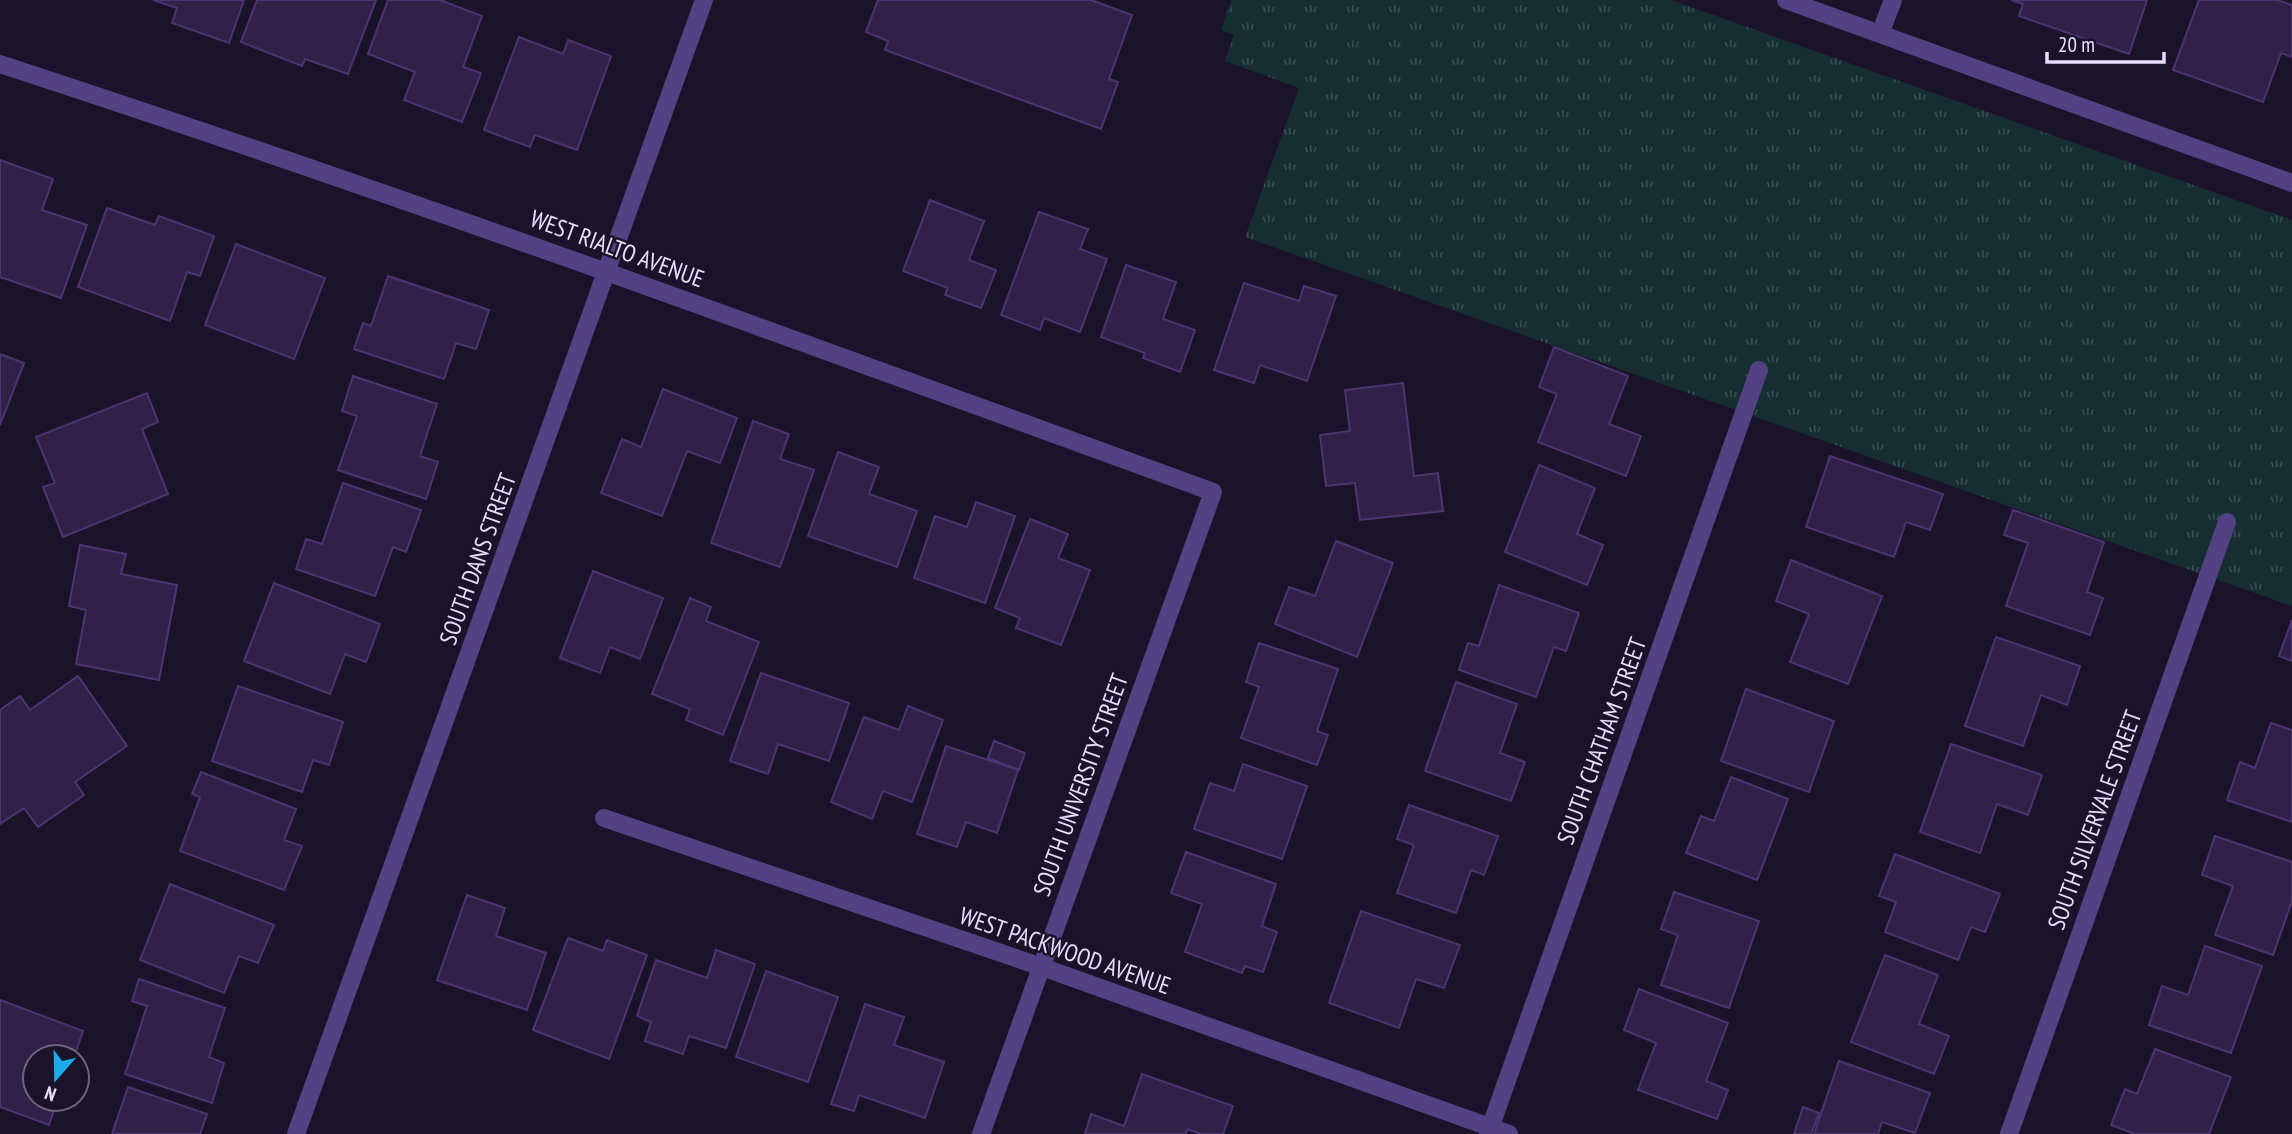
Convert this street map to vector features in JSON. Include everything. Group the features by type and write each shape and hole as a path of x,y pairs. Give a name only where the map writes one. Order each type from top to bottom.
{"street":[{"name":"SOUTH DANS STREET","path":"296,1134 705,0"},
{"path":"1786,0 2292,183"},
{"path":"1880,34 1893,0"},
{"name":"WEST RIALTO AVENUE","path":"0,64 217,135 608,272 1213,492"},
{"name":"SOUTH CHATHAM STREET","path":"1489,1131 1759,370"},
{"name":"SOUTH UNIVERSITY STREET","path":"981,1134 1213,492"},
{"name":"SOUTH SILVERVALE STREET","path":"2009,1134 2227,522"},
{"name":"WEST PACKWOOD AVENUE","path":"604,818 1042,967 1489,1131 1509,1134"}],"green space":[{"path":"1231,0 1671,0 2292,220 2292,606 1245,237 1299,88 1225,61 1234,35 1221,30"}],"building":[{"path":"153,0 244,0 229,43 172,23 177,8"},
{"path":"257,0 376,0 348,74 305,59 302,66 241,42"},
{"path":"388,0 440,0 482,16 463,67 481,73 462,122 404,100 415,72 368,54"},
{"path":"878,0 1091,0 1132,15 1109,79 1118,82 1101,129 885,50 888,41 866,32"},
{"path":"2011,0 2147,0 2129,54 2019,16 2023,4"},
{"path":"2199,0 2277,0 2292,5 2292,57 2281,53 2263,102 2173,70"},
{"path":"519,37 563,54 568,40 611,56 577,150 535,135 530,147 484,130"},
{"path":"0,160 53,179 42,210 87,225 61,298 0,277"},
{"path":"930,200 984,221 969,260 996,270 981,308 945,295 948,288 903,271"},
{"path":"107,208 155,225 159,216 214,236 200,276 187,272 170,321 78,287"},
{"path":"1039,212 1088,229 1080,249 1107,259 1080,332 1044,318 1040,330 1001,315"},
{"path":"236,244 325,278 294,359 205,325"},
{"path":"1126,265 1176,282 1163,319 1195,330 1180,372 1143,358 1145,353 1101,337"},
{"path":"388,276 489,310 476,349 456,343 444,379 354,349 363,323 371,326"},
{"path":"1244,283 1299,301 1304,286 1336,296 1307,381 1260,365 1254,383 1214,370"},
{"path":"1554,347 1628,376 1609,424 1641,436 1626,476 1538,442 1557,394 1539,387"},
{"path":"0,354 24,363 0,425"},
{"path":"353,376 437,404 420,456 438,462 426,499 338,470 357,416 342,411"},
{"path":"1403,383 1414,476 1438,473 1443,511 1360,520 1355,483 1326,486 1320,435 1350,431 1345,390"},
{"path":"663,389 737,418 720,463 687,451 662,516 601,493 622,439 641,447"},
{"path":"147,393 158,422 142,429 168,494 63,537 43,487 55,483 36,437"},
{"path":"753,421 789,434 780,459 814,470 780,567 711,543"},
{"path":"838,452 879,467 869,494 917,511 897,567 808,536"},
{"path":"1830,456 1943,494 1930,530 1906,522 1894,557 1806,527"},
{"path":"1539,465 1595,488 1577,534 1603,545 1587,585 1505,552"},
{"path":"343,483 421,510 406,552 393,547 375,596 296,569 306,539 322,544"},
{"path":"976,502 1015,516 985,603 914,578 935,516 967,527"},
{"path":"2013,510 2104,542 2087,592 2103,598 2090,635 2006,606 2028,543 2004,535"},
{"path":"1030,519 1068,534 1058,558 1090,570 1061,645 1016,628 1020,618 995,608"},
{"path":"1336,541 1393,563 1357,657 1275,624 1289,587 1315,596"},
{"path":"80,545 126,554 121,574 177,585 159,680 76,664 86,610 69,606"},
{"path":"1791,560 1882,596 1848,684 1790,662 1809,614 1776,601"},
{"path":"593,571 663,598 640,659 610,647 600,673 560,658"},
{"path":"274,583 380,624 366,662 345,654 330,694 244,661"},
{"path":"1499,585 1579,613 1566,651 1554,647 1536,697 1459,670 1468,643 1479,646"},
{"path":"690,598 711,607 706,621 759,642 723,735 686,720 690,709 652,694"},
{"path":"2292,620 2292,661 2279,656"},
{"path":"1996,637 2080,666 2067,705 2041,695 2023,746 1965,726"},
{"path":"1259,643 1338,669 1317,731 1328,735 1317,765 1241,738 1259,687 1246,682"},
{"path":"761,673 849,703 829,761 778,744 768,774 730,761"},
{"path":"78,676 127,746 75,782 84,795 38,827 24,808 0,824 0,710 20,696 30,710"},
{"path":"1456,682 1517,704 1500,753 1525,762 1511,801 1425,771"},
{"path":"238,686 343,722 329,765 313,760 302,792 212,761"},
{"path":"1746,689 1834,721 1809,792 1721,761"},
{"path":"908,706 943,720 912,802 883,791 872,819 831,802 864,717 899,730"},
{"path":"2271,723 2292,730 2292,822 2227,800 2240,762 2255,768"},
{"path":"994,741 1025,753 1019,770 988,758"},
{"path":"1951,744 2042,775 2028,815 1997,804 1980,853 1920,832"},
{"path":"946,746 1018,770 997,833 966,822 957,847 917,834"},
{"path":"1243,764 1307,786 1282,859 1194,829 1210,783 1234,791"},
{"path":"201,772 296,809 284,840 302,846 284,890 180,851 200,797 192,794"},
{"path":"1731,777 1788,799 1757,880 1686,853 1701,816 1714,821"},
{"path":"1409,805 1498,836 1484,875 1471,870 1456,913 1397,893 1414,845 1397,839"},
{"path":"2215,836 2292,862 2292,901 2273,955 2215,935 2233,886 2202,875"},
{"path":"1186,852 1276,884 1262,926 1277,932 1263,972 1245,966 1242,973 1185,952 1202,904 1171,893"},
{"path":"1895,854 2000,894 1985,932 1971,927 1958,960 1885,932 1896,902 1879,896"},
{"path":"170,884 274,925 258,963 239,956 224,993 140,960"},
{"path":"1674,892 1759,921 1729,1008 1661,985 1678,935 1661,929"},
{"path":"467,895 505,908 496,936 546,953 527,1010 437,980"},
{"path":"1361,911 1460,945 1444,988 1416,979 1399,1028 1329,1003"},
{"path":"568,938 603,951 607,940 647,955 609,1059 533,1030"},
{"path":"2205,946 2262,966 2231,1053 2149,1025 2162,986 2188,995"},
{"path":"716,950 755,964 726,1048 689,1036 683,1054 645,1041 651,1022 637,1016 656,960 707,978"},
{"path":"1885,955 1938,975 1919,1024 1949,1036 1934,1074 1851,1042"},
{"path":"766,971 838,997 808,1082 736,1057"},
{"path":"139,979 225,1008 209,1057 224,1063 212,1103 125,1074 147,1006 132,1001"},
{"path":"1639,989 1728,1023 1706,1081 1728,1090 1717,1119 1638,1090 1656,1043 1624,1030"},
{"path":"0,1000 83,1031 79,1043 21,1043 21,1113 53,1113 49,1125 0,1107"},
{"path":"865,1004 904,1017 894,1045 944,1062 925,1118 859,1095 854,1111 831,1104"},
{"path":"2155,1049 2231,1077 2209,1134 2135,1134 2111,1125 2125,1089 2137,1094"},
{"path":"1839,1061 1930,1093 1915,1133 1882,1122 1878,1134 1814,1134"},
{"path":"1142,1074 1233,1106 1223,1134 1201,1134 1187,1129 1186,1134 1085,1134 1091,1114 1124,1126"},
{"path":"128,1087 207,1114 200,1134 112,1134"},
{"path":"1803,1107 1819,1113 1811,1134 1794,1134"}]}
